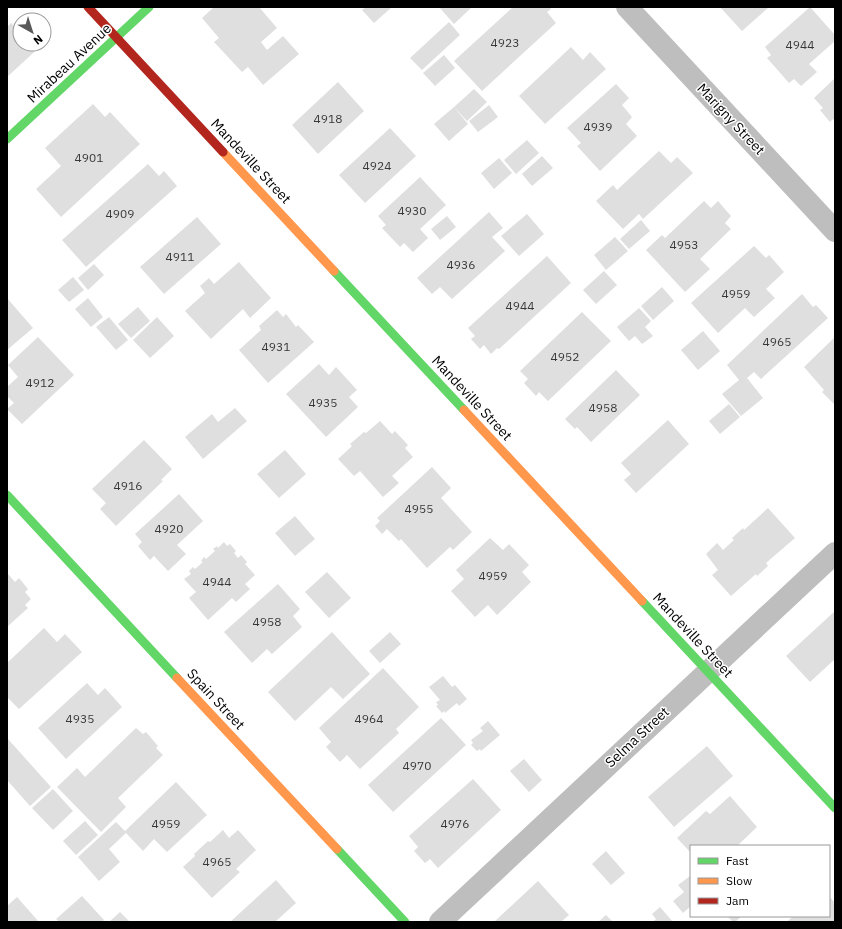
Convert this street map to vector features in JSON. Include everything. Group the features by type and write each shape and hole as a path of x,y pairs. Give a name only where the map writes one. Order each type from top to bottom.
{"street":[{"name":"Mandeville Street","path":"88,7 835,808"},
{"name":"Mirabeau Avenue","path":"7,140 149,7"},
{"name":"Marigny Street","path":"627,7 835,230"},
{"name":"Spain Street","path":"7,495 405,922"},
{"name":"Selma Street","path":"440,922 835,553"}],"building":[{"path":"214,7 259,7 277,28 261,42 267,50 283,36 299,54 263,85 248,67 242,72 214,42 219,38 202,18"},
{"path":"366,7 392,7 374,23 362,10"},
{"path":"439,7 472,7 454,24"},
{"path":"513,7 549,7 551,9 547,12 556,23 482,91 454,61"},
{"path":"720,7 769,7 742,31"},
{"path":"810,7 835,35 835,41 809,64 817,72 801,86 794,79 789,83 767,58 771,55 765,47"},
{"path":"449,22 460,35 422,70 410,58"},
{"path":"11,23 12,24 12,52 34,52 7,77 7,27"},
{"path":"571,47 583,60 590,52 606,69 545,124 519,96"},
{"path":"444,55 455,68 435,86 423,73"},
{"path":"835,78 835,121 833,119 830,122 820,110 823,108 814,98"},
{"path":"338,82 364,111 318,154 292,125"},
{"path":"616,84 629,98 622,105 632,117 626,124 637,136 600,171 577,146 581,143 567,128"},
{"path":"474,89 487,102 467,121 454,107"},
{"path":"93,104 105,117 110,112 140,144 61,217 36,189 61,166 45,148"},
{"path":"489,105 498,117 478,132 469,121"},
{"path":"454,107 468,124 449,141 434,124"},
{"path":"390,128 416,156 365,203 339,175"},
{"path":"527,140 539,153 516,174 504,160"},
{"path":"659,151 671,163 677,157 693,173 643,219 639,214 623,229 596,201 613,185 617,190"},
{"path":"542,156 553,168 532,186 522,174"},
{"path":"499,158 512,173 494,189 481,173"},
{"path":"148,164 159,176 164,171 177,186 86,267 62,240"},
{"path":"420,177 446,205 420,229 428,238 413,252 404,243 400,247 382,228 386,225 378,216"},
{"path":"704,201 711,208 718,201 731,216 725,223 731,229 700,259 710,269 685,292 646,250 662,235 665,238"},
{"path":"489,212 503,228 492,237 505,251 452,299 440,287 432,294 417,278"},
{"path":"527,214 544,234 519,256 501,236"},
{"path":"447,216 456,227 440,240 431,229"},
{"path":"197,217 221,244 164,294 140,267"},
{"path":"641,220 650,231 629,249 620,239"},
{"path":"615,237 628,251 606,270 594,255"},
{"path":"754,246 766,258 769,255 784,272 766,289 775,298 754,317 745,308 718,333 691,303"},
{"path":"547,256 571,283 499,349 497,348 491,354 484,345 480,349 471,339 475,336 468,328"},
{"path":"239,262 271,298 250,318 243,309 211,339 185,311 205,293 200,286 209,278 214,284"},
{"path":"94,264 104,275 88,290 78,278"},
{"path":"604,271 617,285 596,304 583,290"},
{"path":"73,277 84,290 69,302 58,290"},
{"path":"662,287 674,301 653,320 641,306"},
{"path":"802,294 813,307 816,305 828,318 761,379 754,372 747,378 763,398 741,416 722,394 739,380 727,365"},
{"path":"7,298 33,328 7,350"},
{"path":"88,298 103,317 91,327 75,309"},
{"path":"138,307 150,321 131,338 118,324"},
{"path":"639,308 651,321 645,327 653,336 642,344 635,336 629,341 617,327"},
{"path":"277,310 283,317 286,314 296,327 298,325 314,342 268,383 239,350 261,330 259,326"},
{"path":"582,312 611,341 548,401 539,392 536,396 524,383 528,379 520,371"},
{"path":"109,317 128,340 116,350 96,327"},
{"path":"157,317 174,336 150,358 133,340"},
{"path":"703,331 720,351 698,370 681,350"},
{"path":"38,337 74,375 22,424 7,409 14,403 7,396 7,387 18,377 8,365"},
{"path":"835,337 835,405 822,392 824,390 804,367"},
{"path":"319,364 329,375 336,367 357,390 349,397 358,407 326,437 286,394"},
{"path":"616,370 640,395 591,442 577,427 575,429 565,419"},
{"path":"729,404 740,417 720,434 709,421"},
{"path":"235,408 247,421 203,459 185,437 212,414 218,422"},
{"path":"668,420 689,444 636,493 624,480 631,474 621,463"},
{"path":"380,421 392,434 395,431 408,445 405,448 413,457 392,476 399,483 383,497 360,471 354,476 338,459 352,446 350,444"},
{"path":"144,440 172,469 161,480 163,481 116,526 100,509 106,503 92,489"},
{"path":"285,450 306,474 279,498 257,474"},
{"path":"432,467 451,488 441,498 472,532 453,550 450,547 427,568 401,539 399,541 387,529 382,534 375,526 380,521 377,518"},
{"path":"179,494 203,521 177,545 186,554 168,571 154,556 150,560 138,546 142,542 135,534"},
{"path":"768,508 795,538 766,563 768,566 757,576 756,574 731,596 712,575 718,570 706,554 717,543 723,550 734,540 732,538 743,528 744,530"},
{"path":"295,516 315,539 295,556 275,533"},
{"path":"490,538 503,550 509,544 529,565 522,572 531,582 497,615 488,605 475,617 451,591 464,579 456,570"},
{"path":"224,542 227,546 230,544 236,551 234,553 238,558 241,555 247,562 245,564 255,575 245,584 250,589 236,602 232,598 208,620 189,598 196,592 184,579 191,574 189,571 193,567 195,569 203,562 201,561 204,557 206,559 215,551 213,549 217,546 218,548"},
{"path":"327,572 351,598 329,618 305,592"},
{"path":"8,574 15,582 19,578 28,589 25,592 31,599 25,605 28,608 7,627"},
{"path":"278,584 300,609 293,616 302,627 272,654 267,649 252,663 224,632"},
{"path":"835,611 835,659 810,682 786,656"},
{"path":"44,628 57,642 65,634 82,652 19,709 7,697 7,663"},
{"path":"332,632 370,674 343,699 331,687 295,721 268,692"},
{"path":"390,632 401,644 380,663 369,651"},
{"path":"383,668 419,707 396,729 399,733 360,769 347,755 340,762 326,747 331,742 319,728"},
{"path":"443,676 452,687 455,685 467,699 459,706 457,703 445,713 444,711 442,713 436,706 438,705 436,702 440,700 429,687"},
{"path":"87,683 98,695 105,688 122,707 66,759 38,728"},
{"path":"441,718 466,745 393,812 368,785"},
{"path":"488,721 500,735 481,751 480,749 477,751 471,745 473,743 471,740 483,731 480,728"},
{"path":"136,728 143,734 146,732 158,746 156,748 163,755 118,798 126,807 101,832 57,787 77,768 85,777"},
{"path":"8,739 51,787 30,806 7,780"},
{"path":"707,746 733,776 674,827 648,797"},
{"path":"524,759 542,780 529,792 510,771"},
{"path":"473,779 501,810 438,868 430,859 425,863 414,851 418,847 409,836"},
{"path":"176,782 207,815 167,852 154,839 143,851 126,833 109,849 120,862 99,881 78,857 116,822 125,831"},
{"path":"53,789 73,811 53,830 32,808"},
{"path":"730,796 757,827 738,845 690,845 690,852 677,838 706,811 710,814"},
{"path":"85,821 98,835 76,855 63,841"},
{"path":"223,830 229,838 238,830 256,850 236,869 240,872 212,898 183,867 208,841 210,842"},
{"path":"606,851 625,873 611,885 592,864"},
{"path":"690,876 690,907 683,913 673,901 684,892 678,885"},
{"path":"276,880 296,903 275,922 230,922"},
{"path":"538,881 569,915 561,922 494,922"},
{"path":"82,896 104,920 102,922 59,922 56,919"},
{"path":"17,897 39,922 7,922 7,906"},
{"path":"830,897 835,903 835,922 787,922 792,917 830,917"},
{"path":"660,907 673,922 653,922 656,919 652,914"},
{"path":"120,912 130,922 109,922"},
{"path":"606,915 613,922 598,922"},
{"path":"728,917 741,917 735,922"}],"traffic: fast":[{"path":"7,139 149,7"},
{"path":"334,271 464,410"},
{"path":"7,495 177,678"},
{"path":"642,601 835,808"},
{"path":"337,849 405,922"}],"traffic: slow":[{"path":"223,152 334,271"},
{"path":"464,410 642,601"},
{"path":"177,678 337,849"}],"traffic: jam":[{"path":"88,7 223,152"}]}
